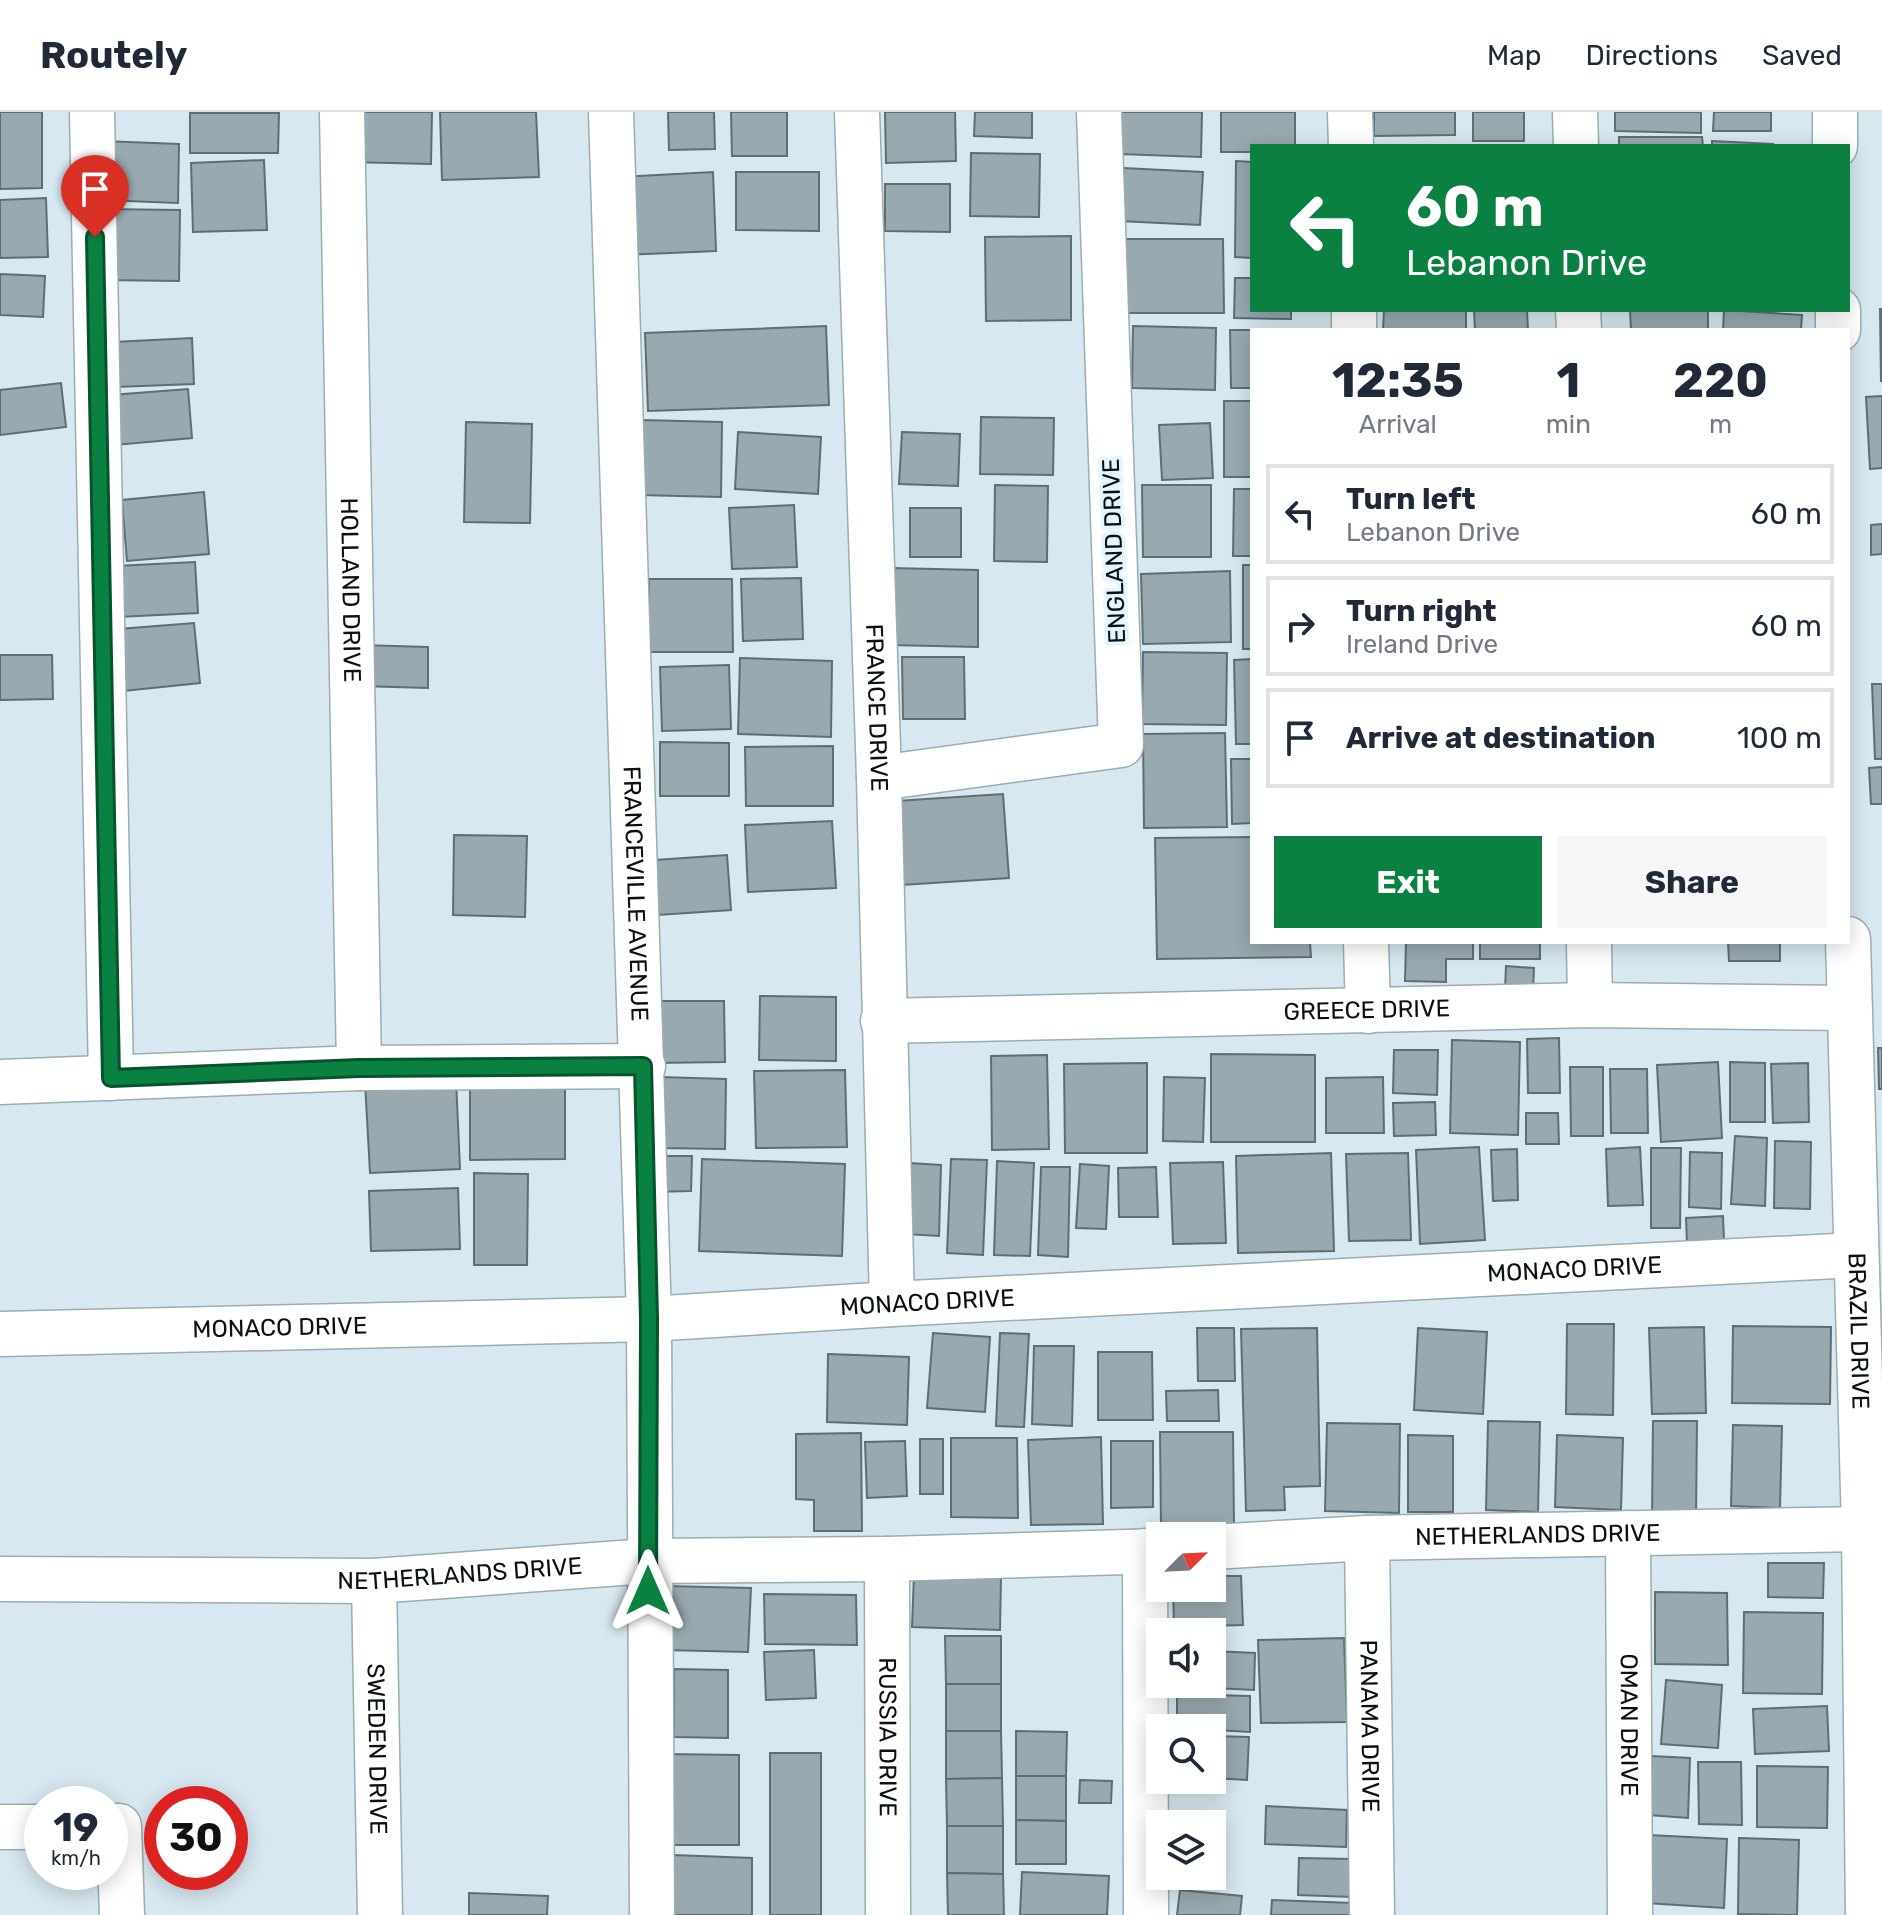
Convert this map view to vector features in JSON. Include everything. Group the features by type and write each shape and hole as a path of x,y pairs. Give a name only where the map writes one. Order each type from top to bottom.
{"street":[{"path":"92,112 111,1078"},
{"name":"HOLLAND DRIVE","path":"342,112 359,1068"},
{"name":"FRANCEVILLE AVENUE","path":"611,112 649,1319 652,1915"},
{"name":"FRANCE DRIVE","path":"857,112 879,778 892,1304"},
{"name":"ENGLAND DRIVE","path":"879,778 1121,745 1099,112"},
{"path":"1350,112 1351,144"},
{"path":"1575,112 1576,144"},
{"path":"1835,112 1835,144"},
{"path":"1366,944 1368,1011"},
{"path":"1589,944 1590,1005"},
{"name":"BRAZIL DRIVE","path":"1848,944 1864,1529 1868,1915"},
{"name":"GREECE DRIVE","path":"883,1021 1590,1005 1849,1008"},
{"path":"0,1082 359,1068 643,1066"},
{"name":"MONACO DRIVE","path":"0,1334 649,1319 1856,1255"},
{"name":"NETHERLANDS DRIVE","path":"1226,1546 1367,1538 1864,1529"},
{"name":"OMAN DRIVE","path":"1628,1533 1630,1915"},
{"name":"PANAMA DRIVE","path":"1367,1538 1372,1915"},
{"name":"NETHERLANDS DRIVE","path":"0,1579 374,1581 648,1561 887,1559 1146,1551"},
{"name":"RUSSIA DRIVE","path":"887,1559 888,1915"},
{"name":"SWEDEN DRIVE","path":"374,1581 380,1915"},
{"path":"1146,1915 1152,1602"},
{"path":"0,1827 24,1827"},
{"path":"121,1890 122,1915"}],"building":[{"path":"0,112 42,112 42,188 0,189"},
{"path":"349,112 432,112 431,164 349,162"},
{"path":"440,112 536,112 539,177 442,180"},
{"path":"668,112 714,112 715,149 669,150"},
{"path":"731,112 787,112 787,156 732,156"},
{"path":"885,112 955,112 956,161 886,163"},
{"path":"975,112 1032,112 1032,138 974,136"},
{"path":"1121,112 1202,112 1201,157 1120,154"},
{"path":"1221,112 1295,112 1295,144 1250,144 1250,152 1221,152"},
{"path":"1374,112 1455,112 1455,135 1374,136"},
{"path":"1473,112 1524,112 1524,141 1473,141"},
{"path":"1615,112 1701,112 1701,133 1615,131"},
{"path":"1714,112 1771,112 1771,131 1713,131"},
{"path":"190,113 279,113 278,153 190,153"},
{"path":"1619,137 1702,137 1703,144 1619,144"},
{"path":"102,141 179,144 178,203 101,200"},
{"path":"1712,141 1773,144 1712,144"},
{"path":"971,153 1040,154 1039,217 970,216"},
{"path":"264,160 267,230 193,232 191,163"},
{"path":"1236,161 1250,162 1250,258 1235,257"},
{"path":"1123,168 1203,172 1200,225 1120,221"},
{"path":"713,172 716,251 623,255 620,177"},
{"path":"736,172 819,172 819,231 736,230"},
{"path":"885,184 950,184 950,232 885,231"},
{"path":"46,198 48,257 0,258 0,200"},
{"path":"100,209 180,210 179,281 100,280"},
{"path":"1071,236 1071,320 986,321 985,237"},
{"path":"1126,239 1223,239 1224,313 1126,313"},
{"path":"0,274 45,276 43,317 0,315"},
{"path":"1235,278 1250,278 1250,312 1291,312 1291,319 1234,318"},
{"path":"1882,309 1882,381 1881,381"},
{"path":"1384,312 1466,312 1466,328 1383,328"},
{"path":"1474,312 1527,312 1528,328 1475,328"},
{"path":"1630,312 1708,312 1708,328 1631,328"},
{"path":"1724,312 1802,315 1801,328 1723,328"},
{"path":"826,326 829,405 648,411 645,333"},
{"path":"1133,326 1216,328 1215,390 1132,388"},
{"path":"1230,330 1250,330 1250,388 1231,388"},
{"path":"192,338 194,384 116,387 114,342"},
{"path":"61,383 66,427 0,435 0,390"},
{"path":"188,389 192,438 115,445 111,395"},
{"path":"1882,396 1882,468 1870,469 1866,397"},
{"path":"1224,401 1250,401 1250,477 1224,477"},
{"path":"981,417 1054,418 1053,475 980,474"},
{"path":"640,420 722,422 721,497 638,495"},
{"path":"466,422 532,424 530,523 464,522"},
{"path":"1210,423 1213,478 1162,480 1159,425"},
{"path":"738,432 821,437 818,494 735,489"},
{"path":"902,432 960,434 958,486 899,484"},
{"path":"995,485 1048,486 1047,562 994,561"},
{"path":"1142,485 1211,485 1211,557 1143,557"},
{"path":"1234,489 1250,489 1250,556 1233,556"},
{"path":"204,492 209,554 127,561 122,500"},
{"path":"794,505 797,567 732,569 729,508"},
{"path":"910,508 961,508 961,557 910,557"},
{"path":"1882,524 1882,554 1871,555 1871,525"},
{"path":"195,562 198,613 119,617 116,566"},
{"path":"1243,565 1250,565 1250,649 1243,649"},
{"path":"891,568 978,570 978,647 889,645"},
{"path":"1230,571 1231,642 1143,644 1141,574"},
{"path":"801,578 803,639 743,641 741,579"},
{"path":"649,579 732,579 733,652 649,652"},
{"path":"194,623 200,683 124,691 119,629"},
{"path":"360,645 428,647 428,688 359,686"},
{"path":"1143,652 1227,653 1226,725 1142,724"},
{"path":"0,655 52,655 53,699 0,700"},
{"path":"902,657 964,657 965,719 903,719"},
{"path":"740,658 832,661 831,737 738,734"},
{"path":"1250,659 1250,744 1236,744 1234,660"},
{"path":"729,665 731,729 662,731 660,667"},
{"path":"1872,684 1882,684 1882,759 1875,759"},
{"path":"1225,733 1227,827 1144,828 1143,734"},
{"path":"660,742 729,743 729,796 660,796"},
{"path":"833,746 833,806 746,806 745,747"},
{"path":"1231,759 1250,759 1250,823 1232,824"},
{"path":"1882,767 1882,804 1871,804 1869,768"},
{"path":"1003,794 1009,878 902,885 896,801"},
{"path":"832,821 836,888 748,892 745,825"},
{"path":"454,835 527,836 525,917 453,915"},
{"path":"1250,837 1250,944 1310,944 1311,957 1157,959 1155,838"},
{"path":"727,855 731,910 658,915 655,860"},
{"path":"1406,944 1473,944 1473,959 1446,959 1446,982 1405,981"},
{"path":"1480,944 1540,944 1540,959 1480,959"},
{"path":"1728,944 1780,944 1780,961 1729,961"},
{"path":"1506,966 1534,968 1533,991 1505,989"},
{"path":"760,996 836,997 836,1061 759,1060"},
{"path":"657,1001 724,1001 725,1062 656,1063"},
{"path":"1559,1038 1560,1093 1528,1093 1527,1039"},
{"path":"1452,1040 1520,1042 1518,1135 1450,1133"},
{"path":"1878,1048 1882,1048 1882,1089 1879,1089"},
{"path":"1394,1050 1438,1050 1437,1095 1393,1093"},
{"path":"1211,1054 1315,1055 1315,1142 1211,1142"},
{"path":"1047,1055 1049,1149 992,1150 991,1056"},
{"path":"1718,1062 1722,1138 1661,1142 1657,1065"},
{"path":"1730,1062 1765,1063 1765,1122 1730,1122"},
{"path":"1147,1063 1147,1153 1065,1153 1064,1064"},
{"path":"1808,1063 1809,1122 1773,1123 1771,1064"},
{"path":"1570,1067 1603,1067 1603,1136 1571,1136"},
{"path":"1610,1069 1647,1069 1648,1133 1611,1133"},
{"path":"845,1070 847,1147 756,1148 754,1071"},
{"path":"660,1077 726,1079 725,1149 659,1148"},
{"path":"1164,1077 1205,1078 1203,1142 1163,1141"},
{"path":"1383,1077 1384,1133 1326,1133 1326,1078"},
{"path":"456,1079 460,1169 370,1173 365,1082"},
{"path":"470,1083 565,1084 565,1159 470,1160"},
{"path":"1435,1102 1436,1135 1394,1136 1393,1103"},
{"path":"1526,1113 1558,1113 1559,1144 1526,1144"},
{"path":"1735,1136 1767,1138 1765,1206 1731,1204"},
{"path":"1775,1141 1811,1142 1810,1209 1774,1208"},
{"path":"1479,1147 1485,1240 1420,1244 1416,1150"},
{"path":"1640,1147 1643,1205 1608,1206 1606,1149"},
{"path":"1651,1148 1681,1148 1680,1228 1651,1228"},
{"path":"1517,1149 1518,1200 1493,1201 1491,1150"},
{"path":"1690,1152 1722,1153 1721,1209 1689,1207"},
{"path":"1331,1153 1334,1251 1238,1253 1236,1156"},
{"path":"1408,1153 1411,1240 1349,1241 1346,1154"},
{"path":"651,1156 692,1156 691,1191 651,1192"},
{"path":"702,1159 845,1164 842,1256 699,1251"},
{"path":"951,1159 987,1160 983,1255 947,1253"},
{"path":"997,1161 1034,1163 1030,1256 994,1255"},
{"path":"1223,1162 1226,1243 1173,1244 1170,1163"},
{"path":"909,1163 941,1165 939,1236 906,1234"},
{"path":"1080,1164 1109,1166 1106,1229 1076,1228"},
{"path":"1041,1167 1070,1167 1068,1257 1038,1255"},
{"path":"1156,1167 1158,1217 1119,1217 1118,1168"},
{"path":"474,1173 528,1174 527,1265 474,1265"},
{"path":"458,1188 460,1249 371,1251 369,1191"},
{"path":"1723,1216 1724,1241 1687,1244 1686,1218"},
{"path":"1567,1324 1614,1324 1613,1415 1566,1414"},
{"path":"1733,1326 1831,1327 1830,1404 1732,1403"},
{"path":"1704,1327 1706,1413 1652,1414 1649,1328"},
{"path":"1197,1328 1234,1328 1235,1381 1198,1381"},
{"path":"1317,1328 1320,1486 1284,1487 1285,1510 1246,1511 1241,1329"},
{"path":"1418,1328 1487,1332 1483,1414 1414,1410"},
{"path":"933,1333 990,1337 985,1412 927,1408"},
{"path":"1000,1333 1029,1334 1024,1427 996,1426"},
{"path":"1034,1346 1074,1346 1072,1426 1032,1424"},
{"path":"1098,1352 1152,1352 1153,1420 1098,1420"},
{"path":"828,1354 909,1357 907,1425 827,1422"},
{"path":"1218,1390 1219,1421 1167,1421 1166,1391"},
{"path":"1488,1421 1540,1422 1538,1512 1486,1510"},
{"path":"1653,1421 1697,1421 1696,1518 1652,1518"},
{"path":"1327,1423 1400,1424 1399,1513 1325,1511"},
{"path":"1733,1425 1782,1426 1780,1508 1731,1506"},
{"path":"1160,1432 1233,1432 1234,1527 1226,1527 1226,1522 1161,1522"},
{"path":"861,1433 862,1531 814,1531 814,1500 796,1499 796,1434"},
{"path":"1408,1435 1453,1436 1453,1512 1408,1512"},
{"path":"1557,1435 1623,1438 1621,1510 1555,1507"},
{"path":"1101,1437 1103,1524 1031,1525 1028,1440"},
{"path":"951,1438 1017,1438 1018,1518 951,1517"},
{"path":"920,1439 943,1439 943,1494 920,1494"},
{"path":"905,1441 907,1496 867,1498 865,1442"},
{"path":"1111,1441 1153,1441 1153,1507 1111,1508"},
{"path":"1768,1563 1824,1563 1823,1598 1768,1597"},
{"path":"914,1574 1001,1577 1000,1630 912,1627"},
{"path":"1226,1576 1241,1576 1243,1625 1226,1625 1226,1618 1174,1618 1173,1602 1226,1602"},
{"path":"666,1586 751,1588 748,1652 664,1650"},
{"path":"1655,1592 1727,1593 1728,1665 1655,1664"},
{"path":"764,1594 856,1595 857,1645 765,1644"},
{"path":"1744,1612 1823,1613 1822,1694 1743,1693"},
{"path":"945,1636 1001,1636 1001,1684 946,1684"},
{"path":"1344,1638 1347,1722 1261,1723 1258,1640"},
{"path":"814,1650 816,1698 766,1700 764,1652"},
{"path":"1226,1652 1255,1653 1254,1690 1226,1689"},
{"path":"674,1669 728,1670 728,1738 674,1737"},
{"path":"1666,1680 1722,1685 1718,1748 1661,1744"},
{"path":"946,1684 1001,1684 1001,1731 946,1731"},
{"path":"1250,1696 1250,1732 1226,1731 1226,1714 1177,1714 1177,1698"},
{"path":"1827,1706 1829,1751 1755,1754 1753,1709"},
{"path":"946,1731 1001,1731 1002,1778 946,1779"},
{"path":"1016,1731 1067,1732 1066,1776 1016,1776"},
{"path":"1226,1736 1249,1737 1247,1780 1226,1779"},
{"path":"770,1753 821,1753 821,1915 770,1915"},
{"path":"665,1754 739,1755 739,1845 665,1845"},
{"path":"1652,1756 1690,1758 1688,1818 1649,1815"},
{"path":"1698,1762 1741,1762 1742,1825 1699,1824"},
{"path":"1757,1766 1828,1767 1827,1828 1757,1827"},
{"path":"1016,1776 1066,1776 1066,1821 1016,1820"},
{"path":"1002,1778 1003,1826 947,1826 946,1779"},
{"path":"1080,1780 1112,1781 1111,1803 1079,1803"},
{"path":"1266,1806 1347,1810 1346,1847 1265,1844"},
{"path":"1016,1820 1066,1821 1066,1864 1016,1864"},
{"path":"947,1826 1003,1826 1003,1874 947,1873"},
{"path":"1649,1835 1727,1839 1724,1908 1646,1903"},
{"path":"1739,1838 1799,1840 1797,1915 1738,1914"},
{"path":"674,1855 752,1858 752,1915 674,1915"},
{"path":"1299,1858 1352,1859 1352,1897 1298,1895"},
{"path":"1022,1872 1109,1876 1107,1915 1020,1915"},
{"path":"947,1873 1003,1874 1004,1915 948,1915"},
{"path":"1180,1890 1242,1896 1240,1915 1177,1915"},
{"path":"469,1893 548,1896 547,1915 469,1915"},
{"path":"1272,1900 1353,1903 1352,1915 1271,1915"}],"route":[{"path":"95,237 111,1078 359,1068 643,1066 649,1319 648,1591"}]}
